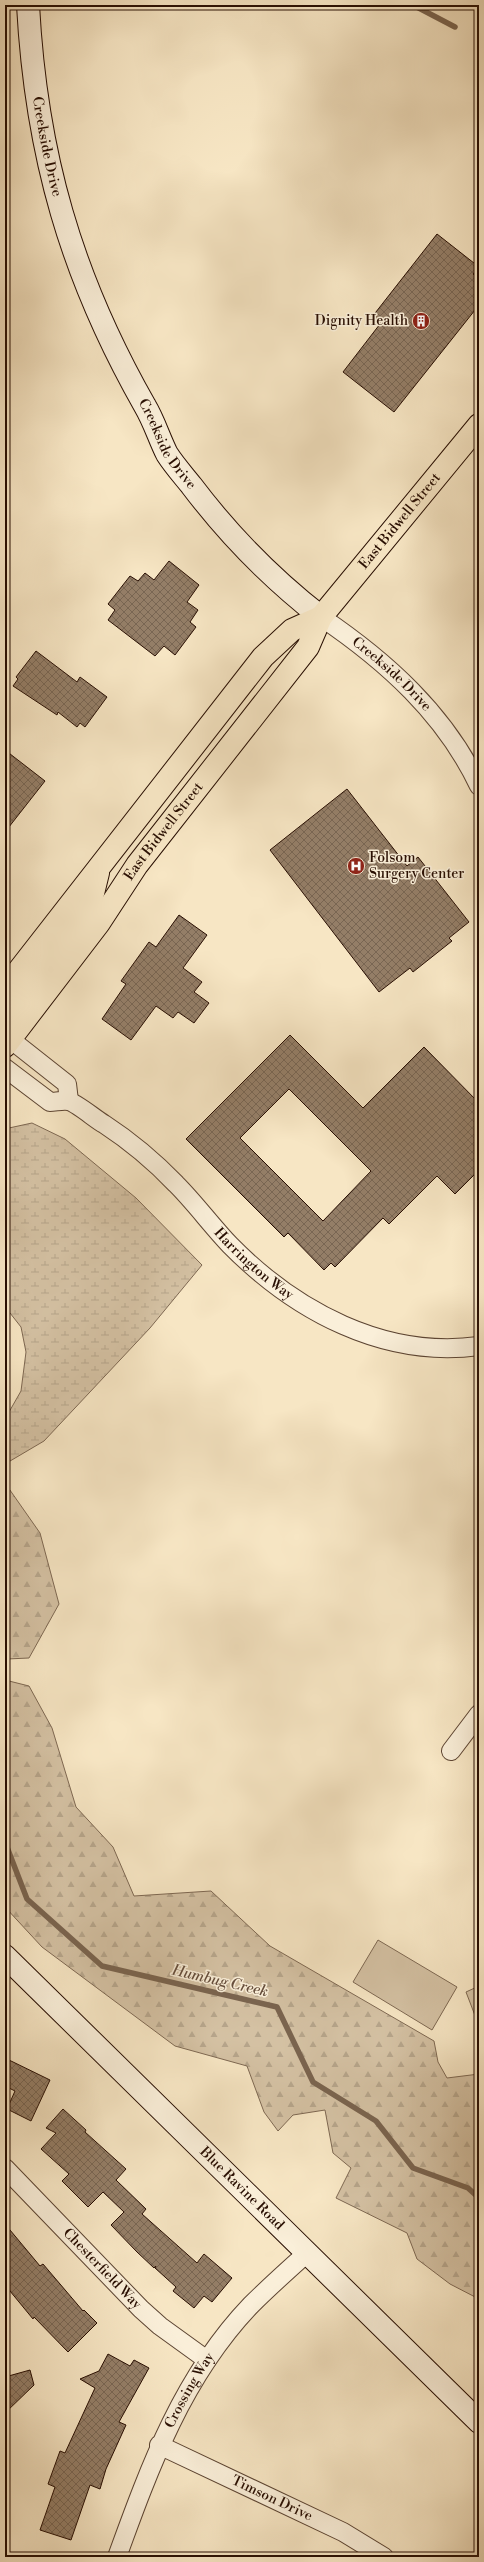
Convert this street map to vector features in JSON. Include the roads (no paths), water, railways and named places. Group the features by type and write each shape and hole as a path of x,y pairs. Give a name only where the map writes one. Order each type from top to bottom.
{"main road":[{"name":"East Bidwell Street","path":"7,1035 99,923 138,865 308,647 321,617 479,425"},
{"name":"East Bidwell Street","path":"5,988 262,657 292,630 321,617"},
{"path":"7,1035 89,910 101,864"}],"street":[{"name":"Creekside Drive","path":"28,5 36,104 46,159 73,255 118,359 153,420 168,454 202,499 274,577 321,617 363,645 402,680 431,711 453,742 479,786"},
{"path":"5,1068 50,1102 68,1101 67,1084 7,1035"},
{"name":"Harrington Way","path":"68,1101 146,1155 176,1184 235,1250 278,1288 315,1313 370,1335 414,1345 443,1348 479,1346"},
{"path":"451,1751 479,1714"},
{"name":"Blue Ravine Road","path":"5,1956 479,2422"},
{"name":"Chesterfield Way","path":"5,2168 141,2309 160,2326 207,2360"},
{"name":"Crossing Way","path":"117,2557 158,2446 176,2410 207,2360 251,2305 307,2253"},
{"name":"Timson Drive","path":"158,2446 343,2532 384,2557"}],"waterway":[{"path":"413,5 455,27"},
{"name":"Humbug Creek","path":"5,1842 27,1899 102,1966 277,2007 313,2082 376,2121 413,2168 468,2188 479,2198"}],"place":[{"name":"Dignity Health","path":"421,321"},
{"name":"Folsom Surgery Center","path":"356,866"}]}
